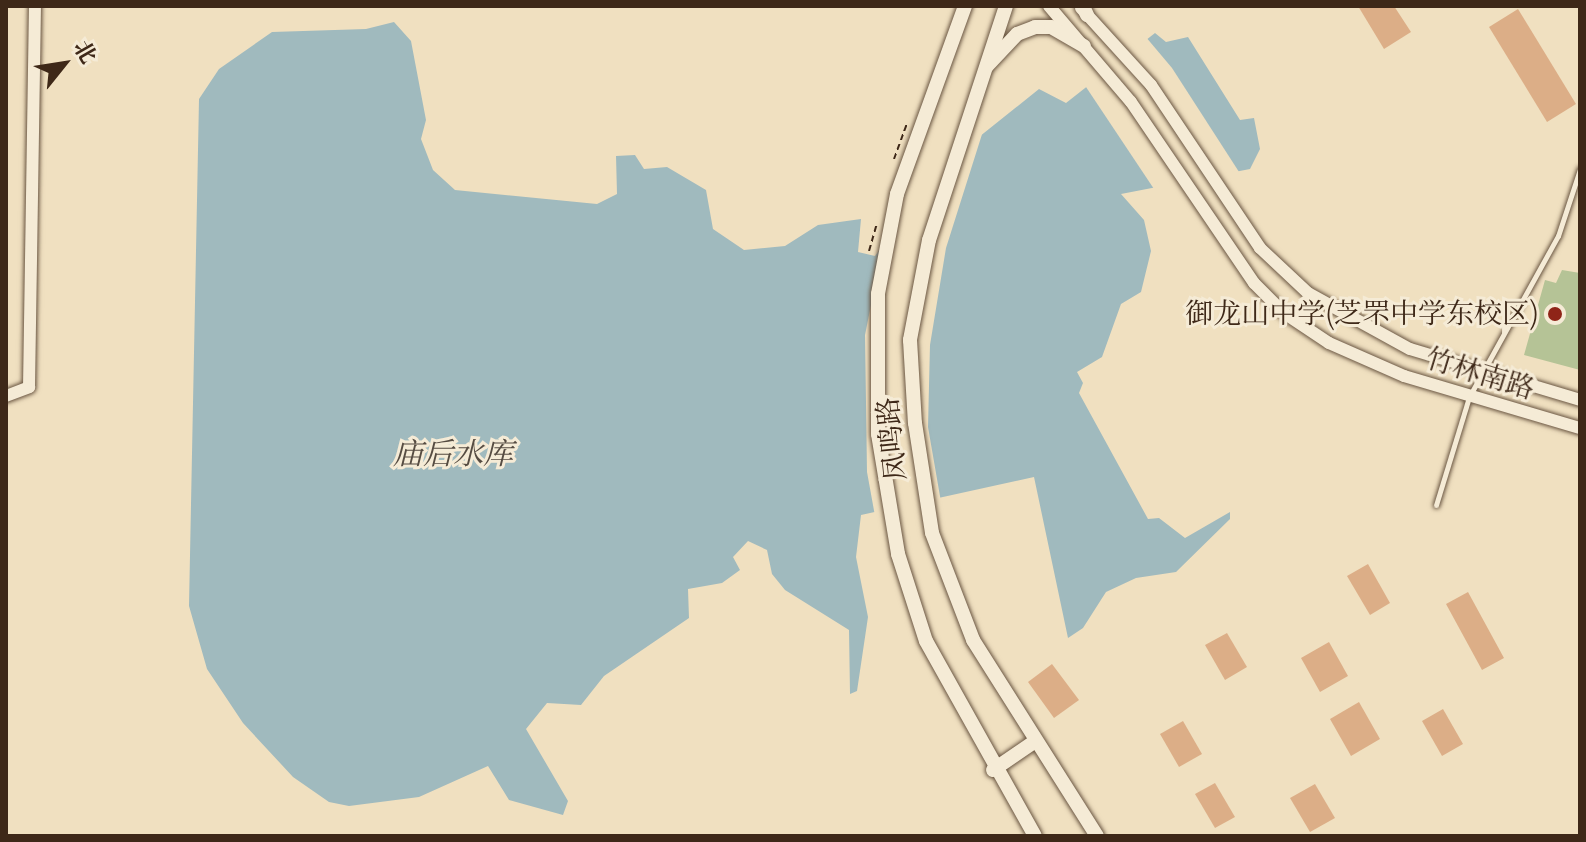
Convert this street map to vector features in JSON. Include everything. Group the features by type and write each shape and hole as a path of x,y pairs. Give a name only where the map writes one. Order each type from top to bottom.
{"main road":[{"path":"952,6 954,39"},
{"name":"凤鸣路","path":"965,6 897,194 878,294 875,366 878,434 896,541 926,641 993,770 1035,836"},
{"name":"凤鸣路","path":"1006,6 979,75 929,240 910,340 924,494 941,565 996,684 1097,836"},
{"path":"979,75 1026,29 1051,27 1084,46"},
{"path":"993,770 1034,742"}],"street":[{"path":"6,396 29,387 35,6"},
{"path":"1049,6 1084,46"},
{"name":"竹林南路","path":"1083,9 1122,51 1172,114 1260,248 1308,293 1359,327 1483,375 1580,400"},
{"name":"竹林南路","path":"1084,46 1097,60 1254,283 1284,313 1329,343 1469,397 1580,428"}],"lane":[{"path":"1436,505 1469,397 1558,236 1580,169"}],"green space":[{"name":"御龙山中学(芝罘中学东校区)","path":"1562,270 1580,273 1580,370 1524,355 1545,280 1556,283"}],"water":[{"name":"庙后水库","path":"394,22 411,41 426,120 421,139 433,170 455,190 597,204 617,194 616,156 635,155 644,169 667,167 706,190 713,229 744,250 785,246 818,225 861,219 858,252 875,256 934,173 1039,89 1066,103 1155,33 1166,42 1188,37 1240,120 1254,118 1260,149 1250,169 1121,194 1144,220 1151,251 1141,292 1121,304 1102,357 1077,372 1083,383 1079,393 1148,519 1159,518 1185,538 1230,512 1230,519 1176,572 1136,578 1106,592 1083,628 1068,638 1034,477 861,515 856,557 868,617 857,691 850,694 849,630 785,590 772,574 767,550 748,541 733,557 740,570 722,583 688,589 689,618 604,676 581,705 547,703 526,729 568,801 563,815 509,800 488,766 419,797 349,806 329,802 293,777 243,723 207,669 189,606 199,99 219,69 272,32 366,29"}],"pier":[{"path":"1145,36 1172,68 1241,175 1156,192 1084,84"},
{"path":"984,128 946,248 930,345 928,427 941,502 875,516 867,472 865,335 885,235 931,170"}],"building":[{"path":"1358,6 1394,6 1411,32 1384,49"},
{"path":"1518,9 1576,104 1547,122 1489,27"},
{"path":"1368,564 1390,603 1370,615 1347,576"},
{"path":"1468,592 1504,658 1482,670 1446,604"},
{"path":"1227,633 1247,667 1225,680 1205,645"},
{"path":"1329,642 1348,676 1320,692 1301,658"},
{"path":"1052,664 1079,700 1054,718 1028,682"},
{"path":"1359,702 1380,739 1351,756 1330,719"},
{"path":"1443,709 1463,744 1442,756 1422,721"},
{"path":"1183,721 1202,754 1179,767 1160,734"},
{"path":"1215,783 1235,817 1215,828 1195,794"},
{"path":"1315,784 1335,818 1310,832 1290,798"}],"place":[{"name":"御龙山中学(芝罘中学东校区)","path":"1555,314"}]}
